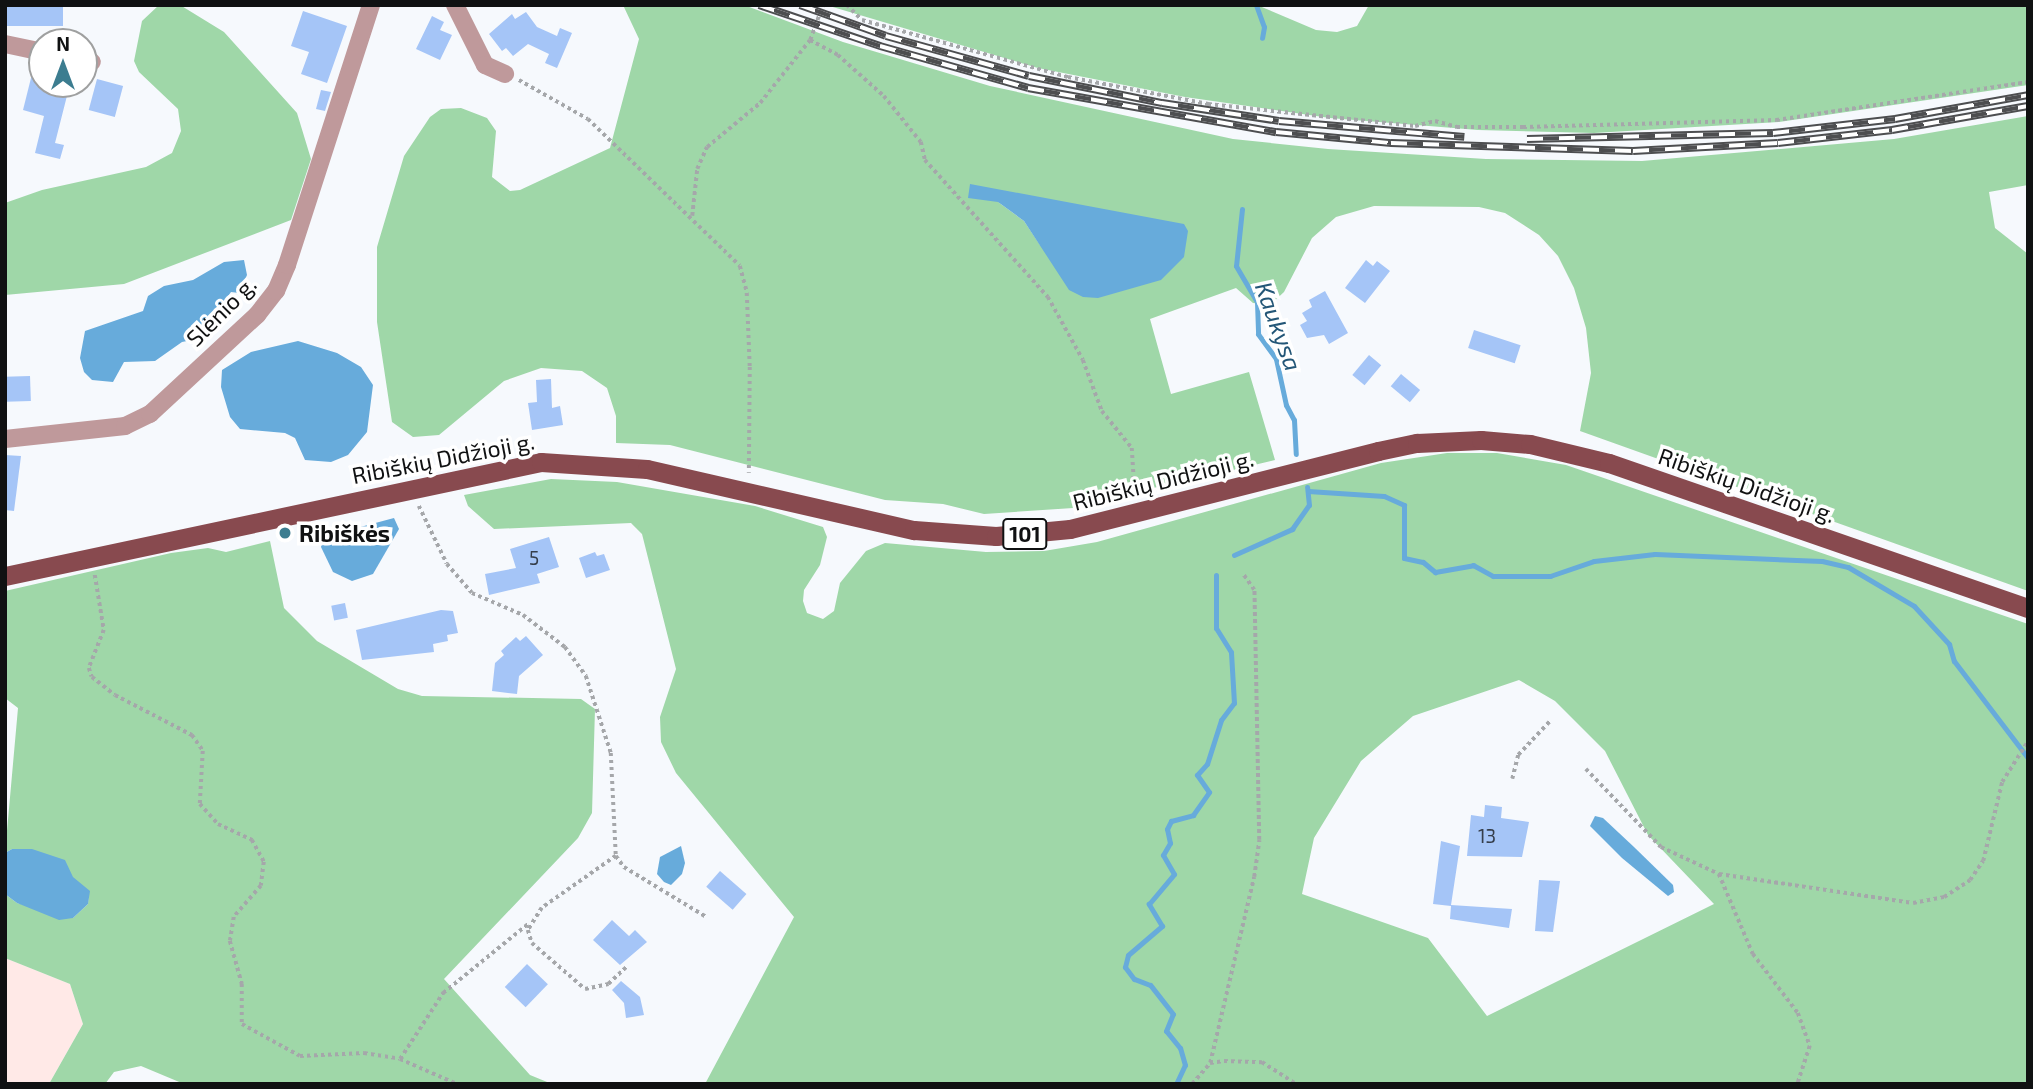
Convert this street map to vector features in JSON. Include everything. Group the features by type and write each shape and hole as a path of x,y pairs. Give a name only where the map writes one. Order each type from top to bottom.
{"main road":[{"name":"Ribiškių Didžioji g.","path":"5,576 521,464 569,462 647,469 747,489 914,530 954,534 1033,533 1138,513 1418,443 1530,444 1609,463 2028,608"}],"street":[{"name":"Slėnio g.","path":"5,439 125,426 150,414 257,315 276,291 287,265 371,5"},
{"path":"455,5 485,65 505,74"},
{"path":"5,44 28,49"}],"path":[{"path":"692,216 697,169 707,146 760,103 810,40 824,5"},
{"path":"847,5 862,20 1068,77 1208,104 1415,126 1436,121 1457,127 1523,127 1776,120 2028,82"},
{"path":"810,40 838,55 884,96 921,142 925,160 1048,297 1083,360 1102,411 1132,448 1138,513"},
{"path":"505,74 588,119 692,216 740,266 747,293 751,437 747,489"},
{"path":"414,487 447,564 472,593 523,615 565,647 586,676 611,753 616,856 624,867 705,916"},
{"path":"94,557 104,630 89,668 92,677 116,695 192,735 202,751 200,804 218,824 252,840 264,862 261,886 234,917 230,941 242,984 242,1024 300,1056 364,1053 400,1059 457,1084"},
{"path":"1192,1084 1210,1063 1254,877 1259,840 1254,590 1243,574"},
{"path":"1512,779 1518,755 1550,721"},
{"path":"1586,769 1661,847 1719,874 1913,903 1944,897 1970,880 1983,861 2002,782 2028,741"},
{"path":"400,1059 443,993 530,922 542,908 616,856"},
{"path":"1719,874 1753,954 1798,1013 1810,1046 1798,1084"},
{"path":"530,922 532,943 585,989 608,984 626,967"},
{"path":"1210,1063 1262,1062 1296,1084"}],"shaded area":[{"path":"5,958 70,984 83,1024 49,1084 5,1084"}],"green space":[{"path":"159,5 180,5 224,32 297,113 311,159 291,220 124,284 5,295 5,203 42,190 146,167 172,153 181,131 178,109 139,72 134,61 142,21"},
{"path":"623,5 744,5 843,42 990,86 1233,139 1328,149 1486,159 1642,161 1894,139 2028,116 2028,185 1989,192 1995,228 2028,254 2028,591 1580,431 1591,373 1586,328 1574,288 1558,256 1539,235 1505,213 1479,207 1374,206 1336,217 1312,238 1284,292 1270,305 1253,303 1236,288 1150,319 1171,394 1249,372 1275,460 1073,508 984,514 943,504 885,500 670,445 616,443 616,416 607,388 582,371 541,368 504,381 439,435 413,437 392,422 377,322 377,247 404,156 430,117 441,109 461,108 487,118 496,131 492,177 510,191 520,190 610,148 639,39","holes":["998,202 1161,280 1040,245 1024,221"]},
{"path":"826,5 1257,5 1316,30 1337,32 1357,26 1369,5 2028,5 2028,85 1779,122 1594,133 1478,130 1330,118 1185,97 1038,68"},
{"path":"1447,453 1497,453 1566,465 2028,624 2028,1084 705,1084 794,917 676,773 661,742 660,717 676,669 642,534 631,523 494,529 468,506 464,495 551,479 617,482 755,506 823,527 827,537 820,565 804,590 803,601 807,613 823,619 834,611 840,583 866,551 885,543 986,552 1044,551 1097,542 1381,463","holes":["1519,680 1555,701 1605,751 1648,835 1714,904 1487,1016 1428,938 1302,894 1314,838 1361,761 1413,716"]},
{"path":"270,541 284,608 317,641 398,689 422,696 581,699 595,709 592,813 578,838 444,979 530,1075 552,1084 184,1084 141,1066 114,1072 105,1084 49,1084 83,1024 70,984 5,958 5,894 17,903 73,918 88,904 89,891 12,849 5,853 18,708 5,698 5,591 171,553 208,548 226,552"}],"water":[{"path":"970,184 1184,224 1188,231 1184,257 1161,280 1098,298 1083,297 1069,290 1024,221 998,202 968,198"},
{"path":"244,260 247,275 239,293 231,292 197,339 182,342 155,361 124,362 113,382 92,380 84,372 80,358 85,331 143,311 148,296 164,286 193,280 224,262"},
{"path":"298,341 337,353 361,367 373,385 367,432 348,455 331,462 305,460 295,438 285,433 240,429 230,417 221,387 222,370 251,352"},
{"path":"394,518 399,529 373,574 352,581 333,572 321,547 323,537"},
{"path":"1595,816 1603,818 1634,847 1673,885 1674,892 1668,896 1622,858 1590,826"},
{"path":"681,846 685,863 682,874 671,885 657,874 660,857"},
{"path":"12,849 32,849 65,860 73,877 90,891 88,904 73,918 59,920 17,903 5,894 5,853"}],"building":[{"path":"5,5 63,5 63,26 5,26"},
{"path":"303,11 347,26 327,83 301,74 309,52 291,46"},
{"path":"526,12 537,27 557,36 560,28 572,33 557,68 545,63 549,54 528,44 513,56 506,48 502,51 489,34 512,14 515,19"},
{"path":"432,16 444,22 440,30 452,35 440,60 416,49"},
{"path":"98,79 123,86 115,117 89,110 92,98 98,98"},
{"path":"28,90 28,98 66,98 55,143 64,145 60,159 35,153 44,116 23,110"},
{"path":"321,90 331,92 325,111 316,109"},
{"path":"1366,260 1373,266 1377,261 1390,271 1365,303 1345,288"},
{"path":"1325,291 1348,333 1329,344 1324,335 1307,338 1300,325 1307,321 1302,313 1312,307 1309,300"},
{"path":"1474,330 1521,345 1515,363 1468,348"},
{"path":"1369,355 1381,365 1365,385 1352,375"},
{"path":"1401,374 1420,390 1410,402 1391,386"},
{"path":"30,376 31,401 6,402 5,377"},
{"path":"551,379 552,408 560,406 563,425 532,430 528,403 537,402 536,380"},
{"path":"5,455 21,456 14,511 5,510"},
{"path":"549,537 559,567 537,574 540,583 489,595 485,574 516,568 510,549"},
{"path":"595,552 597,556 604,554 610,570 586,578 579,558"},
{"path":"345,603 348,618 334,620 331,606"},
{"path":"441,610 453,611 458,633 447,635 448,641 433,644 434,652 362,660 356,630"},
{"path":"526,636 543,655 519,676 517,694 492,691 495,663 504,655 501,651 516,637 520,641"},
{"path":"1485,805 1502,807 1501,818 1529,822 1522,857 1467,856 1471,815 1484,817"},
{"path":"1441,841 1460,846 1451,905 1512,909 1509,928 1450,919 1451,906 1433,904"},
{"path":"720,871 746,894 733,910 706,887"},
{"path":"1539,880 1560,881 1553,932 1535,931"},
{"path":"612,920 629,936 635,930 647,942 620,965 593,940"},
{"path":"527,964 548,984 526,1007 505,987"},
{"path":"621,981 640,997 644,1015 626,1018 624,1003 612,990"}],"waterway":[{"name":"Kaukysa","path":"1256,5 1264,27 1262,38"},
{"name":"Kaukysa","path":"1242,209 1236,266 1257,302 1258,334 1276,359 1286,405 1294,420 1296,454"},
{"name":"Kaukysa","path":"1234,555 1292,529 1309,505 1307,487"},
{"path":"1308,491 1384,496 1404,505 1404,558 1423,562 1435,572 1473,565 1493,576 1550,576 1594,561 1655,554 1822,561 1848,567 1914,606 1949,644 1954,661 2028,758"},
{"name":"Kaukysa","path":"1176,1084 1185,1065 1180,1048 1166,1031 1173,1014 1150,985 1134,979 1125,967 1128,955 1162,926 1149,904 1174,874 1163,855 1170,843 1167,829 1171,821 1193,815 1209,792 1197,775 1207,764 1221,720 1234,703 1231,652 1216,628 1216,575"}],"railway":[{"path":"759,5 880,46 1028,88 1276,132 1391,143 1633,151 1778,143 1892,130 2028,106"},
{"path":"800,5 886,36 1029,76 1162,103 1279,121 1464,137"},
{"path":"1527,139 1773,133 1895,119 2028,95"}],"place":[{"name":"Ribiškės","path":"285,533"}]}
